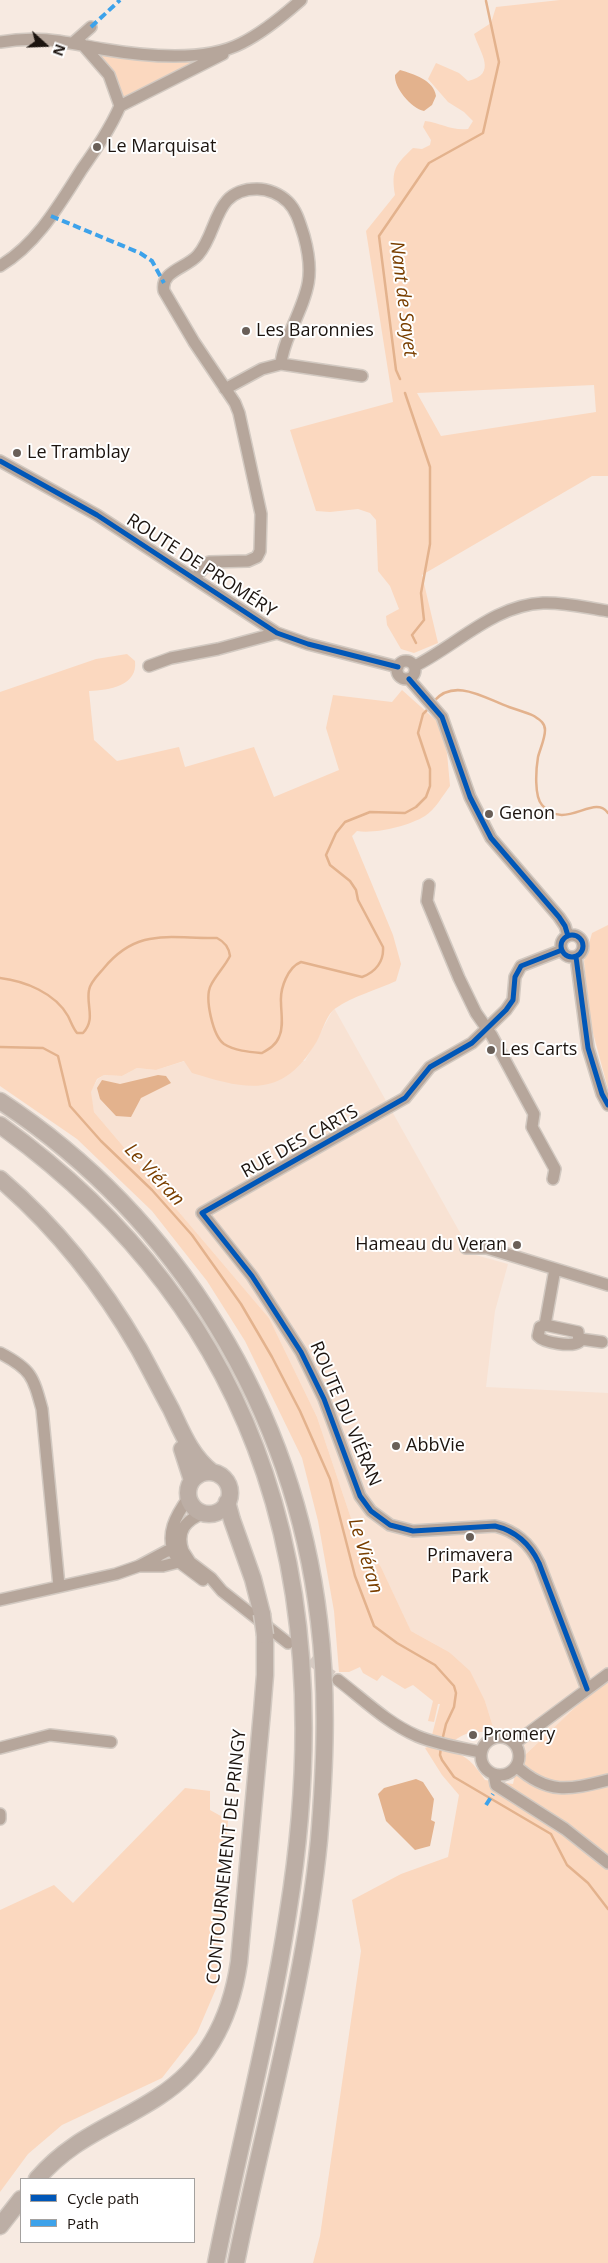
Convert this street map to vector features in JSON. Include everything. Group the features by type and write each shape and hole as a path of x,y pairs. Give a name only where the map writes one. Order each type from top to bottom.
{"highway":[{"path":"0,1101 48,1135 103,1182 155,1238 202,1300 241,1365 272,1432 292,1490 312,1571 320,1624 324,1697 324,1769 318,1843 309,1914 290,2021 236,2263"},
{"path":"0,1125 68,1179 97,1206 150,1264 194,1326 214,1359 247,1427 271,1492 290,1564 300,1640 304,1693 304,1762 298,1830 288,1912 272,2002 216,2263"},
{"name":"CONTOURNEMENT DE PRINGY","path":"0,1179 32,1208 65,1243 98,1286 140,1350 193,1453 199,1462 227,1483 229,1490 227,1502 249,1567 262,1614 265,1635 265,1675 239,1962 234,1991 226,2018 205,2054 177,2083 158,2097 76,2143 60,2155 38,2178"},
{"path":"0,1189 51,1238 107,1311 144,1374 187,1459 192,1480 189,1497"},
{"path":"192,1480 200,1474 212,1472"},
{"name":"CONTOURNEMENT DE PRINGY","path":"189,1497 193,1505 224,1528 249,1567"},
{"path":"206,1513 220,1511 227,1502"},
{"path":"0,2226 20,2200"}],"street":[{"path":"0,42 30,38 78,43 132,53 175,56 196,55 241,44 266,29 301,0"},
{"path":"78,43 91,27"},
{"path":"78,43 106,70 112,79 120,106"},
{"path":"0,266 29,243 51,216 97,147 120,106 224,53 230,48"},
{"path":"195,578 209,562 251,561 257,558 260,551 261,514 239,413 164,291 164,282 167,276 200,253 216,215 224,204 234,195 258,189 282,196 297,214 308,254 310,274 305,297 283,351 281,364"},
{"path":"224,388 262,369 281,364 362,376"},
{"name":"ROUTE DE PROMÉRY","path":"0,461 97,515 278,633 308,644 398,666"},
{"path":"415,666 492,618 519,607 556,603 608,611"},
{"path":"149,666 171,658 218,649 278,633"},
{"path":"408,661 415,666 415,674 409,679 403,679 398,676 398,666 402,662 408,661"},
{"path":"409,679 438,711 450,738 470,797 485,829 497,846 559,917 565,926 568,936"},
{"path":"429,885 427,901 459,978 476,1013 534,1114 532,1127 555,1169 553,1179"},
{"path":"568,936 579,938 583,944 582,952 576,957 568,957 562,950 562,941 568,936"},
{"name":"RUE DES CARTS","path":"202,1213 399,1102 411,1093 430,1067 468,1046 510,1005 513,1000 515,977 521,966 562,950"},
{"path":"576,957 588,1048 602,1094 608,1105"},
{"name":"ROUTE DU VIÉRAN","path":"202,1213 252,1276 301,1352 324,1399 360,1496 371,1511 384,1522 406,1530 495,1526 506,1529 519,1537 531,1547 540,1563 587,1689"},
{"path":"466,1248 486,1248 608,1285"},
{"path":"555,1268 545,1325 538,1330 538,1336 540,1339 574,1345 577,1344 580,1338 602,1342"},
{"path":"0,1353 30,1373 42,1409 59,1586"},
{"path":"189,1497 172,1525 170,1535 178,1554 211,1578 222,1591 288,1643"},
{"path":"178,1554 183,1528 192,1518 206,1513"},
{"path":"0,1600 116,1574 178,1554"},
{"path":"515,1744 608,1674"},
{"path":"338,1680 401,1727 418,1737 481,1752"},
{"path":"0,1748 50,1735 111,1742"},
{"path":"498,1736 510,1739 515,1744 519,1754 516,1766 504,1774 494,1774 483,1765 481,1752 487,1741 498,1736"},
{"path":"516,1766 527,1775 547,1786 560,1789 608,1780"},
{"path":"494,1774 496,1785 565,1829 608,1863"},
{"path":"0,1814 2,1816 0,1819"}],"shaded area":[{"path":"560,0 608,0 608,476 592,476 422,575 438,643 414,653 401,649 387,625 386,616 399,609 390,586 378,571 376,520 370,513 358,509 330,512 316,511 290,430 393,402 366,231 395,195 394,174 398,164 413,148 422,149 430,145 431,140 423,127 425,121 452,128 468,129 473,121 464,112 448,102 428,79 436,63 459,73 468,81 477,78 482,73 485,68 483,55 474,34 491,23 496,7","holes":["594,385 596,412 441,436 417,393"]},
{"path":"97,51 211,56 125,98 121,96 96,55"},
{"path":"400,70 422,78 434,90 436,96 432,105 424,111 409,102 397,86 395,75"},
{"path":"127,654 135,661 135,669 127,681 113,688 89,691 94,740 117,761 179,747 185,767 254,747 274,797 339,770 326,728 333,695 392,702 402,690 439,723 447,753 450,786 435,806 425,816 410,823 382,830 357,831 352,836 393,935 401,964 396,981 350,1000 333,1010 327,1018 317,1041 304,1060 291,1073 277,1081 263,1085 247,1086 230,1083 192,1073 184,1061 156,1070 137,1068 122,1076 104,1075 97,1079 91,1092 94,1112 269,1318 317,1417 356,1533 381,1567 411,1631 449,1652 470,1671 485,1701 494,1730 470,1733 455,1740 432,1735 440,1704 438,1704 434,1722 428,1721 433,1701 413,1685 405,1689 382,1675 377,1681 363,1673 360,1667 349,1672 339,1672 334,1611 318,1521 302,1458 245,1341 207,1281 152,1211 77,1139 0,1086 0,692 96,659"},
{"path":"608,925 608,1089 589,1018 584,961 592,933"},
{"path":"334,1008 472,1254 508,1264 495,1311 486,1387 608,1393 608,1682 587,1696 525,1755 523,1748 510,1735 494,1730 485,1701 449,1652 411,1631 381,1567 356,1533 317,1417 269,1318 94,1112 90,1092 98,1079 104,1075 122,1076 137,1068 156,1070 185,1061 305,1061"},
{"path":"158,1075 166,1076 171,1083 141,1098 131,1117 116,1116 100,1099 97,1088 102,1080 120,1084"},
{"path":"608,1682 608,2263 313,2263 320,2236 361,1951 352,1900 401,1874 448,1857 459,1795 442,1775 425,1748 430,1746 449,1750 468,1759 485,1780 513,1784 516,1770 525,1755 587,1696"},
{"path":"416,1779 423,1782 434,1799 431,1820 435,1822 430,1846 415,1850 386,1821 378,1794 384,1788"},
{"path":"185,1788 210,1791 210,1810 228,1820 218,1984 197,2033 162,2078 62,2125 28,2154 0,2192 0,1910 54,1885 73,1903"}],"waterway":[{"name":"Nant de Sayet","path":"400,379 396,370 379,236 429,163 483,133 499,62 486,1"},
{"name":"Nant de Sayet","path":"405,393 430,467 430,544 421,593 424,620 412,635 416,643"},
{"path":"434,701 442,694 461,690 481,695 534,716 540,720 545,728 536,775 539,801 542,805 551,812 560,815 595,807 602,808 608,813"},
{"path":"0,978 29,985 47,995 62,1008 77,1033 83,1033 89,1023 88,996 93,981 117,955 129,946 156,938 217,938 226,945 230,956 213,981 209,991 209,1007 216,1033 224,1044 233,1048 262,1053 267,1050 278,1040 281,1033 281,996 286,979 292,968 301,962 362,977 375,969 382,957 383,947 358,900 356,890 350,881 330,865 326,855 336,833 345,822 370,812 405,813 416,807 426,797 430,786 430,769 418,733 423,714 429,708"},
{"name":"Le Viéran","path":"0,1047 43,1048 58,1056 70,1106 101,1141 152,1190 192,1235 241,1304 272,1357 300,1411 330,1479 355,1576 374,1626 397,1643 435,1665 454,1686 456,1693 454,1707 446,1724 442,1741"},
{"name":"Le Viéran","path":"441,1746 440,1755 442,1760 454,1777 551,1834 567,1865 588,1883 608,1909"}],"tunnel":[{"path":"297,1650 338,1680"}],"marked path":[{"path":"91,27 120,0"},
{"path":"51,216 140,253 152,261 164,283"},
{"path":"486,1805 493,1794"}],"cycle path":[{"path":"0,461 97,515 277,633 308,644 398,667"},
{"path":"409,679 442,717 470,797 491,838 559,917 565,926 568,936"},
{"path":"572,935 580,938 583,946 580,954 572,957 564,954 561,946 564,938 572,935"},
{"path":"562,950 521,966 515,977 513,1000 506,1010 472,1043 430,1067 405,1098 202,1213 252,1276 301,1352 324,1399 360,1496 371,1511 390,1525 413,1531 495,1526 503,1528 522,1539 539,1563 587,1689"},
{"path":"576,957 588,1048 602,1094 608,1105"}],"place":[{"name":"Le Marquisat","path":"97,147"},
{"name":"Les Baronnies","path":"246,331"},
{"name":"Le Tramblay","path":"17,453"},
{"name":"Genon","path":"489,814"},
{"name":"Les Carts","path":"491,1050"},
{"name":"Hameau du Veran","path":"517,1245"},
{"name":"AbbVie","path":"396,1446"},
{"name":"Primavera Park","path":"470,1537"},
{"name":"Promery","path":"473,1735"}]}
